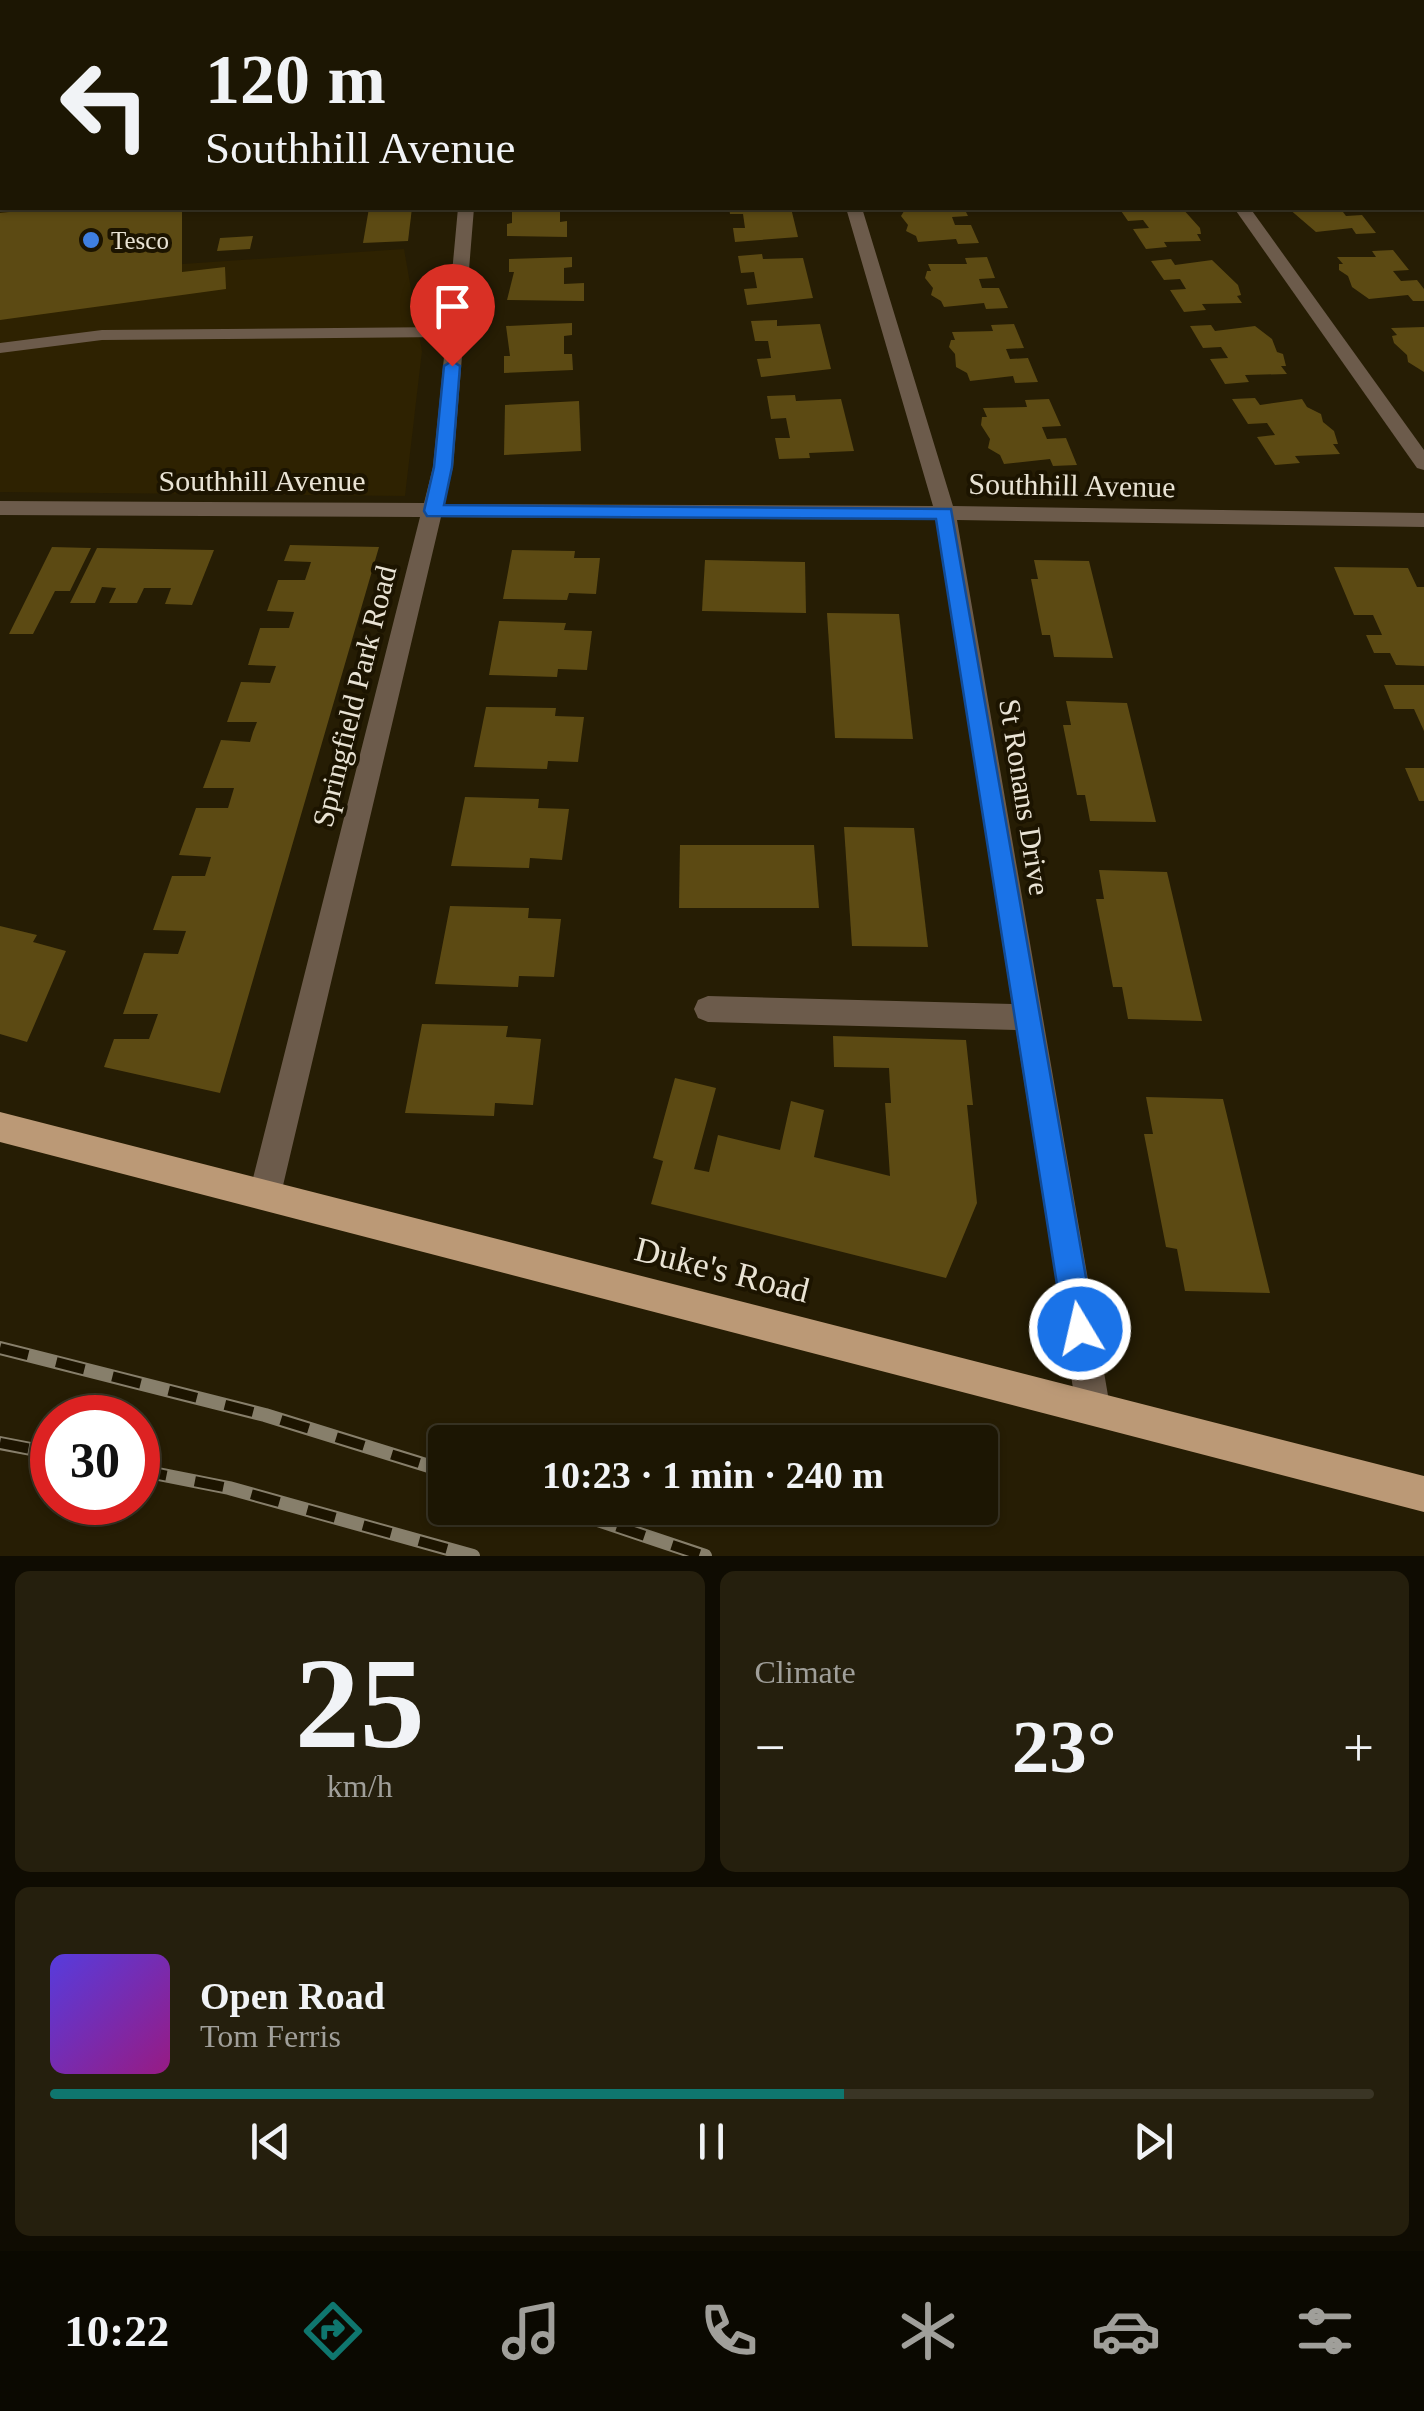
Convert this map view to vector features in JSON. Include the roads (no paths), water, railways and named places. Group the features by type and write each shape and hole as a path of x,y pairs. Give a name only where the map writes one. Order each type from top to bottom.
{"main road":[{"name":"Duke's Road","path":"0,1127 1424,1494"}],"street":[{"name":"Springfield Park Road","path":"265,1194 443,467 466,210"},
{"name":"St Ronans Drive","path":"855,210 945,513 1093,1407"},
{"path":"1243,210 1424,464"},
{"path":"0,348 102,335 455,332"},
{"name":"Southhill Avenue","path":"0,508 1424,520"},
{"path":"708,1009 1028,1017"}],"railway":[{"path":"0,1348 265,1415 428,1466"},
{"path":"0,1443 30,1449"},
{"path":"160,1474 229,1488 473,1556"},
{"path":"613,1525 705,1556"}],"place":[{"name":"Tesco","path":"91,240"}]}
